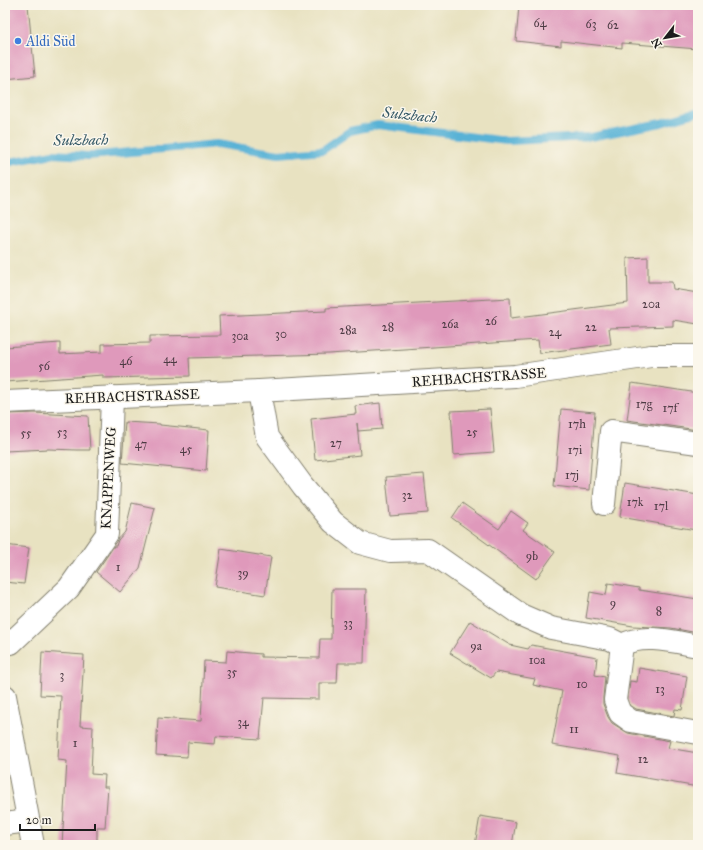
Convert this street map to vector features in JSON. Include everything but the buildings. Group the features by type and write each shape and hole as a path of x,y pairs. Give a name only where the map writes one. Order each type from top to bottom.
{"street":[{"name":"REHBACHSTRASSE","path":"5,402 259,391 515,376 651,356 698,356"},
{"path":"259,391 267,437 303,486 334,522 360,543 390,551 428,550 521,615 551,628 610,639 622,645"},
{"name":"KNAPPENWEG","path":"11,643 69,588 107,534 112,397"},
{"path":"604,504 611,431 698,443"},
{"path":"622,645 629,641 641,638 698,646"},
{"path":"622,645 615,700 620,713 631,721 698,733"},
{"path":"5,696 33,845"},
{"path":"5,824 28,821"}],"waterway":[{"name":"Sulzbach","path":"5,163 53,154 88,156 217,144 279,154 323,150 350,131 378,125 507,141 591,137 661,123 698,112"}],"place":[{"name":"Aldi Süd","path":"18,41"}]}
